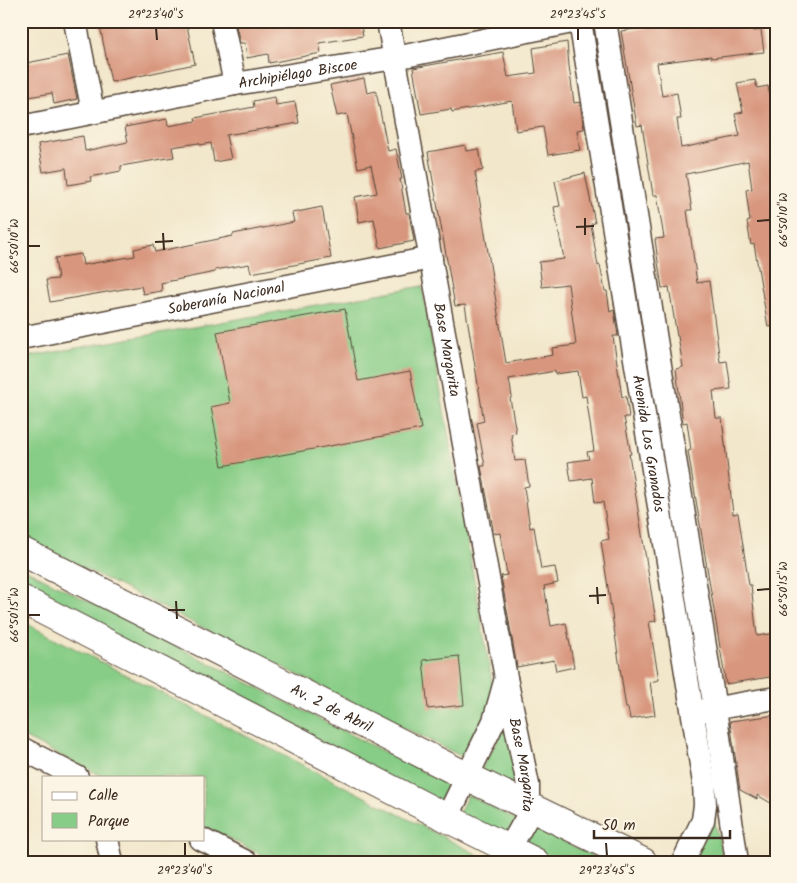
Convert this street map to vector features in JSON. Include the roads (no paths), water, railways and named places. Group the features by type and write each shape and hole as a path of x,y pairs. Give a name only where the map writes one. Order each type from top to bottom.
{"main road":[{"name":"Av. 2 de Abril","path":"21,551 468,777 642,862"},
{"path":"21,599 535,862"}],"street":[{"path":"75,21 93,112"},
{"path":"222,21 235,84"},
{"name":"Base Margarita","path":"388,21 506,678 528,786 526,819 509,849"},
{"name":"Archipiélago Biscoe","path":"21,127 235,84 395,58 578,21"},
{"name":"Avenida Los Granados","path":"578,21 704,711 737,862"},
{"name":"Avenida Los Granados","path":"606,21 704,711 705,805 703,820 683,862"},
{"name":"Soberanía Nacional","path":"21,338 431,258"},
{"name":"Base Margarita","path":"447,818 494,721 506,678"},
{"path":"704,711 776,698"},
{"path":"21,748 75,776"},
{"path":"107,840 112,862"},
{"path":"203,840 246,862"}]}
